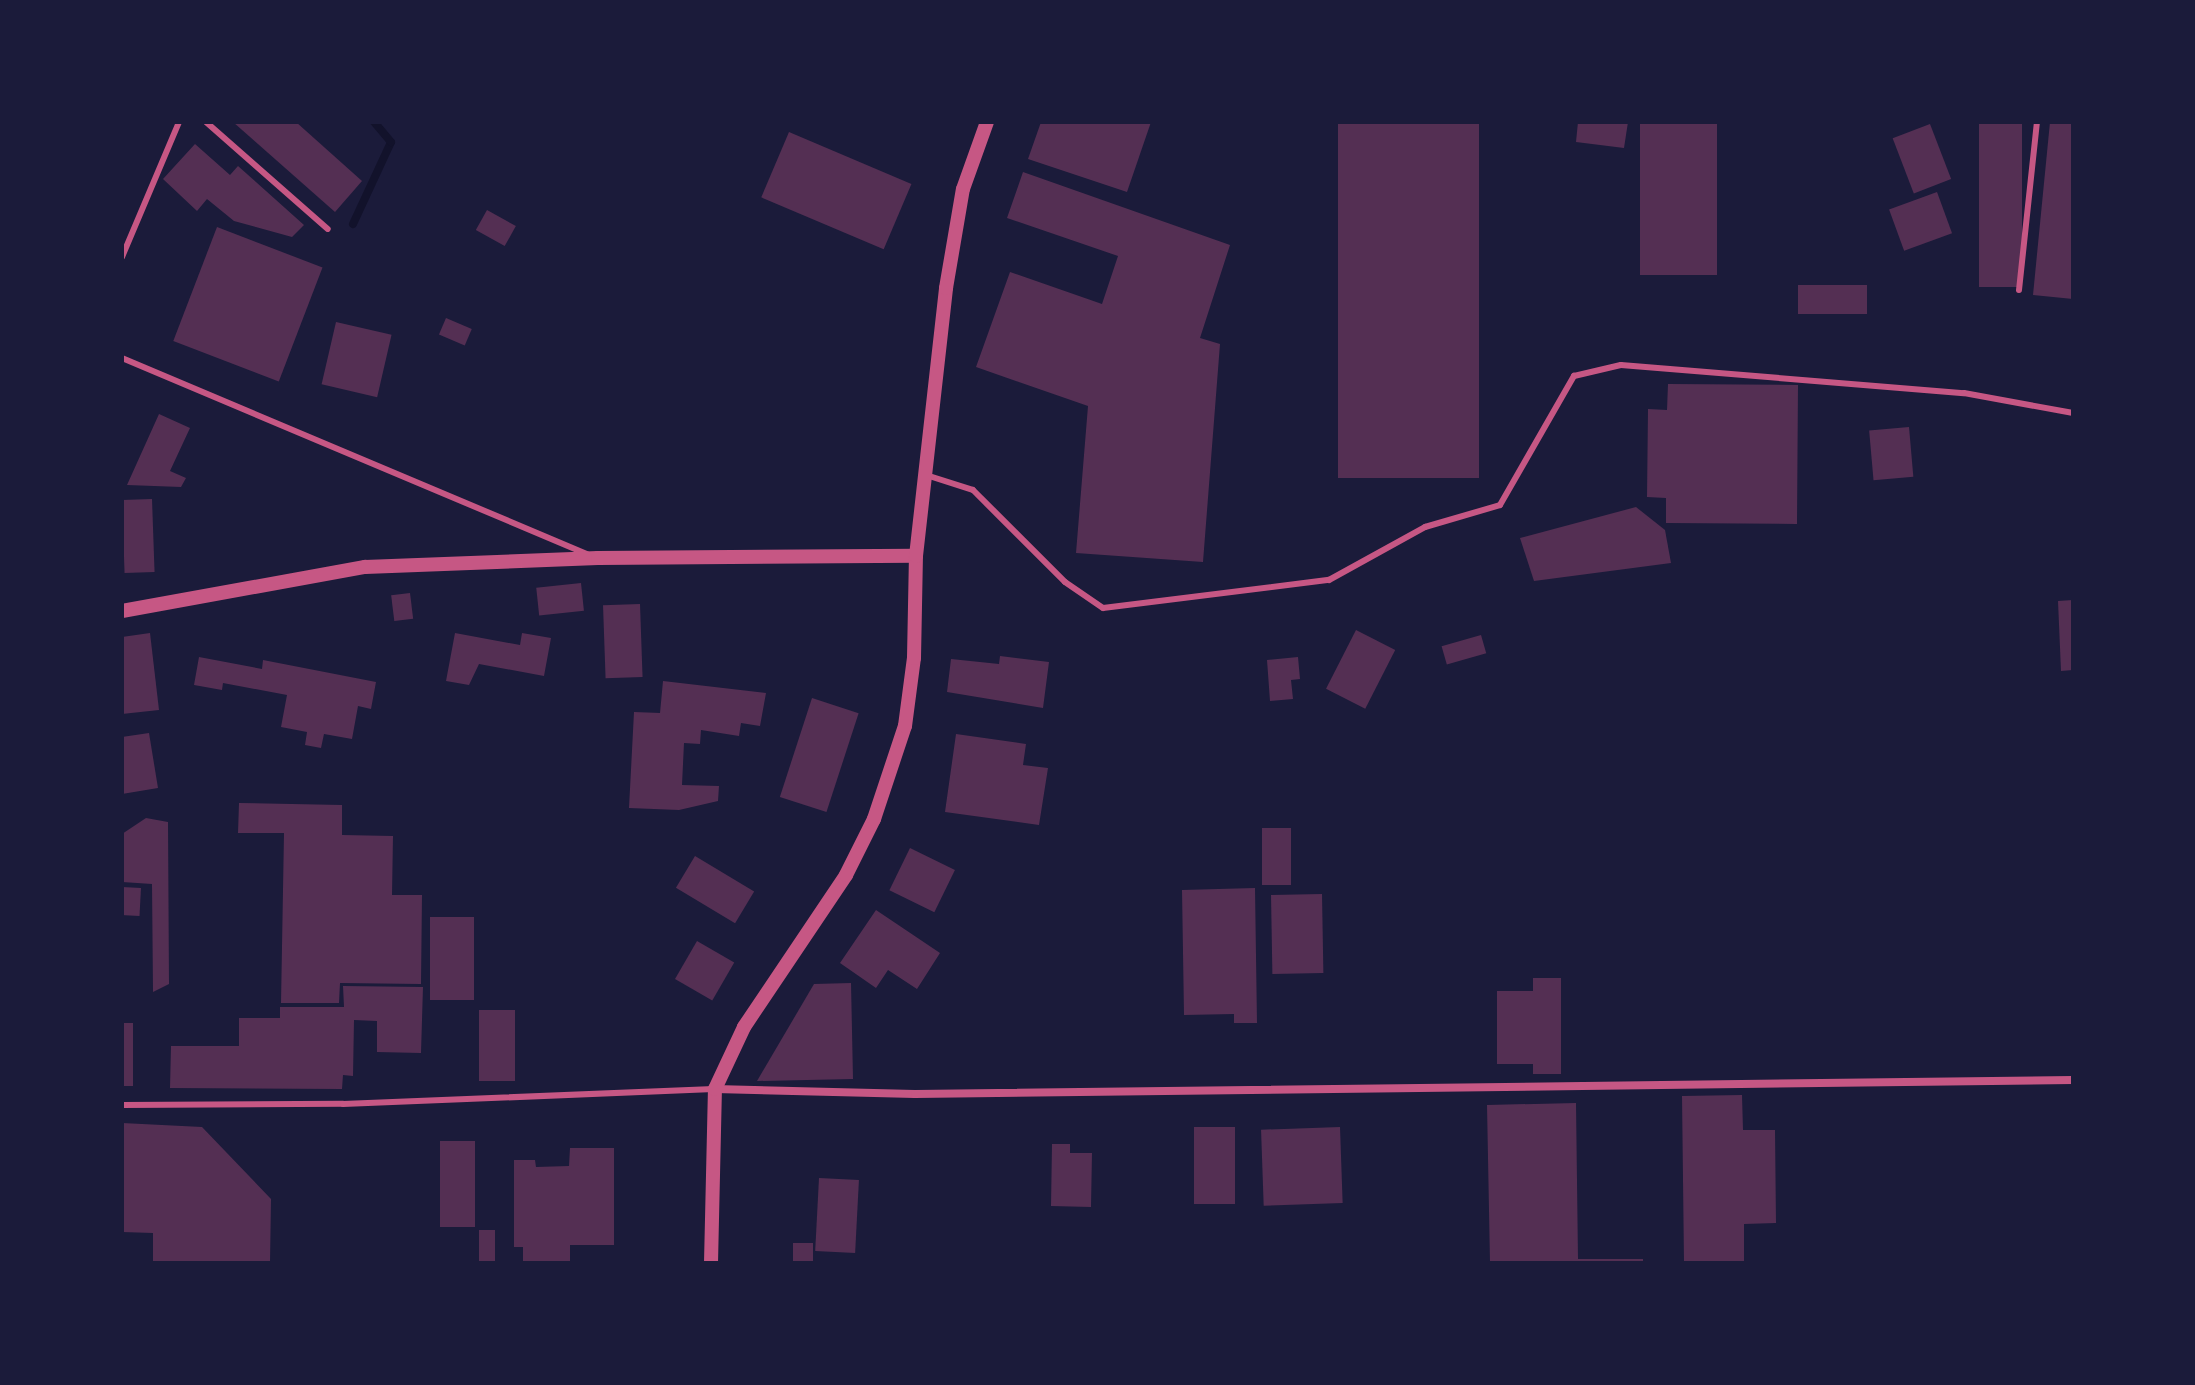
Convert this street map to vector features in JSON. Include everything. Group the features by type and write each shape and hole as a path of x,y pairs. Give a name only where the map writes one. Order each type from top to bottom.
{"street":[{"path":"711,1263 715,1089 744,1027 846,875 874,819 905,726 914,658 916,556 946,288 963,189 987,122"},
{"path":"122,611 365,567 598,558 916,556"},
{"path":"715,1089 915,1094 2073,1080"}],"lane":[{"path":"122,257 179,122"},
{"path":"206,122 328,229"},
{"path":"2019,290 2037,122"},
{"path":"122,358 598,558"},
{"path":"926,475 973,490 1065,582 1103,608 1329,580 1425,527 1500,505 1574,376 1621,365 1964,393 2073,413"},
{"path":"122,1105 343,1104 715,1089"}],"building":[{"path":"233,122 296,122 362,181 335,212"},
{"path":"1041,122 1151,122 1127,192 1028,159"},
{"path":"1338,122 1479,122 1479,478 1338,478"},
{"path":"1578,122 1628,122 1624,148 1576,142"},
{"path":"1640,122 1717,122 1717,275 1640,275"},
{"path":"1979,122 2022,122 2022,287 1979,287"},
{"path":"2050,122 2073,122 2073,299 2033,295"},
{"path":"1930,124 1951,179 1914,193 1893,138"},
{"path":"789,132 911,184 884,249 761,197"},
{"path":"195,144 230,175 238,166 304,225 292,237 234,221 207,199 197,211 163,179"},
{"path":"1023,172 1230,245 1200,338 1220,344 1203,562 1076,553 1088,406 976,367 1010,272 1102,304 1118,256 1007,218"},
{"path":"1937,192 1952,233 1904,251 1889,209"},
{"path":"487,210 516,226 505,246 476,230"},
{"path":"217,227 322,267 279,381 173,341"},
{"path":"1798,285 1867,285 1867,314 1798,314"},
{"path":"446,318 472,329 465,346 439,335"},
{"path":"336,322 392,335 377,397 322,384"},
{"path":"1668,384 1798,385 1797,524 1666,523 1666,498 1647,497 1648,409 1667,410"},
{"path":"159,414 190,428 170,471 186,478 181,487 127,485"},
{"path":"1909,427 1913,477 1874,480 1869,430"},
{"path":"152,499 155,572 125,573 122,500"},
{"path":"1636,507 1665,530 1671,563 1534,581 1520,538"},
{"path":"581,583 584,611 539,616 536,588"},
{"path":"410,593 413,619 394,621 391,595"},
{"path":"2073,600 2073,670 2061,671 2058,601"},
{"path":"640,604 643,677 606,678 603,605"},
{"path":"1356,630 1395,650 1365,709 1326,689"},
{"path":"150,633 159,710 122,714 122,637"},
{"path":"455,633 520,645 522,633 551,638 544,676 479,664 469,685 446,681"},
{"path":"1481,635 1486,653 1447,665 1442,646"},
{"path":"1000,656 1049,662 1043,708 947,692 951,659 999,664"},
{"path":"199,657 262,669 263,660 376,682 371,709 358,706 352,739 324,734 321,748 305,745 307,732 281,727 287,695 223,683 222,690 194,685"},
{"path":"1298,657 1300,679 1291,680 1293,699 1270,701 1267,660"},
{"path":"663,681 766,693 760,726 741,723 739,736 701,730 700,744 684,743 682,785 719,786 718,801 679,810 629,808 634,712 660,713"},
{"path":"812,698 859,713 826,812 780,797"},
{"path":"149,733 158,788 122,794 122,737"},
{"path":"956,734 1026,744 1023,765 1048,768 1039,825 945,812"},
{"path":"239,803 342,805 342,835 393,836 392,895 422,895 421,984 340,983 339,1003 281,1003 284,833 238,833"},
{"path":"146,818 168,822 169,984 153,992 152,884 122,882 122,834"},
{"path":"1262,828 1291,828 1291,885 1262,885"},
{"path":"910,848 955,870 934,912 889,890"},
{"path":"695,856 754,892 735,923 676,888"},
{"path":"122,887 141,888 140,916 122,915"},
{"path":"1255,888 1257,1023 1234,1023 1234,1014 1184,1015 1182,890"},
{"path":"1322,894 1323,973 1272,974 1271,895"},
{"path":"876,910 940,953 917,989 888,970 876,988 840,963"},
{"path":"430,917 474,917 474,1000 430,1000"},
{"path":"697,941 734,962 712,1001 675,979"},
{"path":"1533,978 1561,978 1561,1074 1533,1074 1533,1064 1497,1064 1497,991 1533,991"},
{"path":"851,983 853,1079 757,1081 814,984"},
{"path":"343,986 423,987 421,1053 377,1052 377,1021 354,1020 353,1076 343,1075 342,1089 170,1088 171,1046 239,1046 239,1018 280,1018 280,1007 344,1007"},
{"path":"479,1010 515,1010 515,1081 479,1081"},
{"path":"122,1023 133,1023 133,1086 122,1086"},
{"path":"1742,1095 1743,1130 1775,1130 1776,1223 1744,1224 1744,1263 1684,1263 1682,1096"},
{"path":"1576,1103 1578,1259 1643,1259 1643,1263 1490,1263 1487,1105"},
{"path":"122,1123 202,1127 271,1199 270,1263 153,1263 153,1233 122,1232"},
{"path":"1194,1127 1235,1127 1235,1204 1194,1204"},
{"path":"1340,1127 1343,1203 1264,1206 1261,1130"},
{"path":"440,1141 475,1141 475,1227 440,1227"},
{"path":"1052,1144 1070,1144 1070,1153 1092,1153 1091,1207 1051,1206"},
{"path":"570,1148 614,1148 614,1245 570,1245 570,1263 523,1263 523,1247 514,1247 514,1160 535,1160 536,1167 569,1166"},
{"path":"819,1178 859,1180 855,1253 815,1251"},
{"path":"479,1230 495,1230 495,1263 479,1263"},
{"path":"793,1243 813,1243 813,1263 793,1263"}],"waterway":[{"path":"353,224 391,142 374,122"}]}
